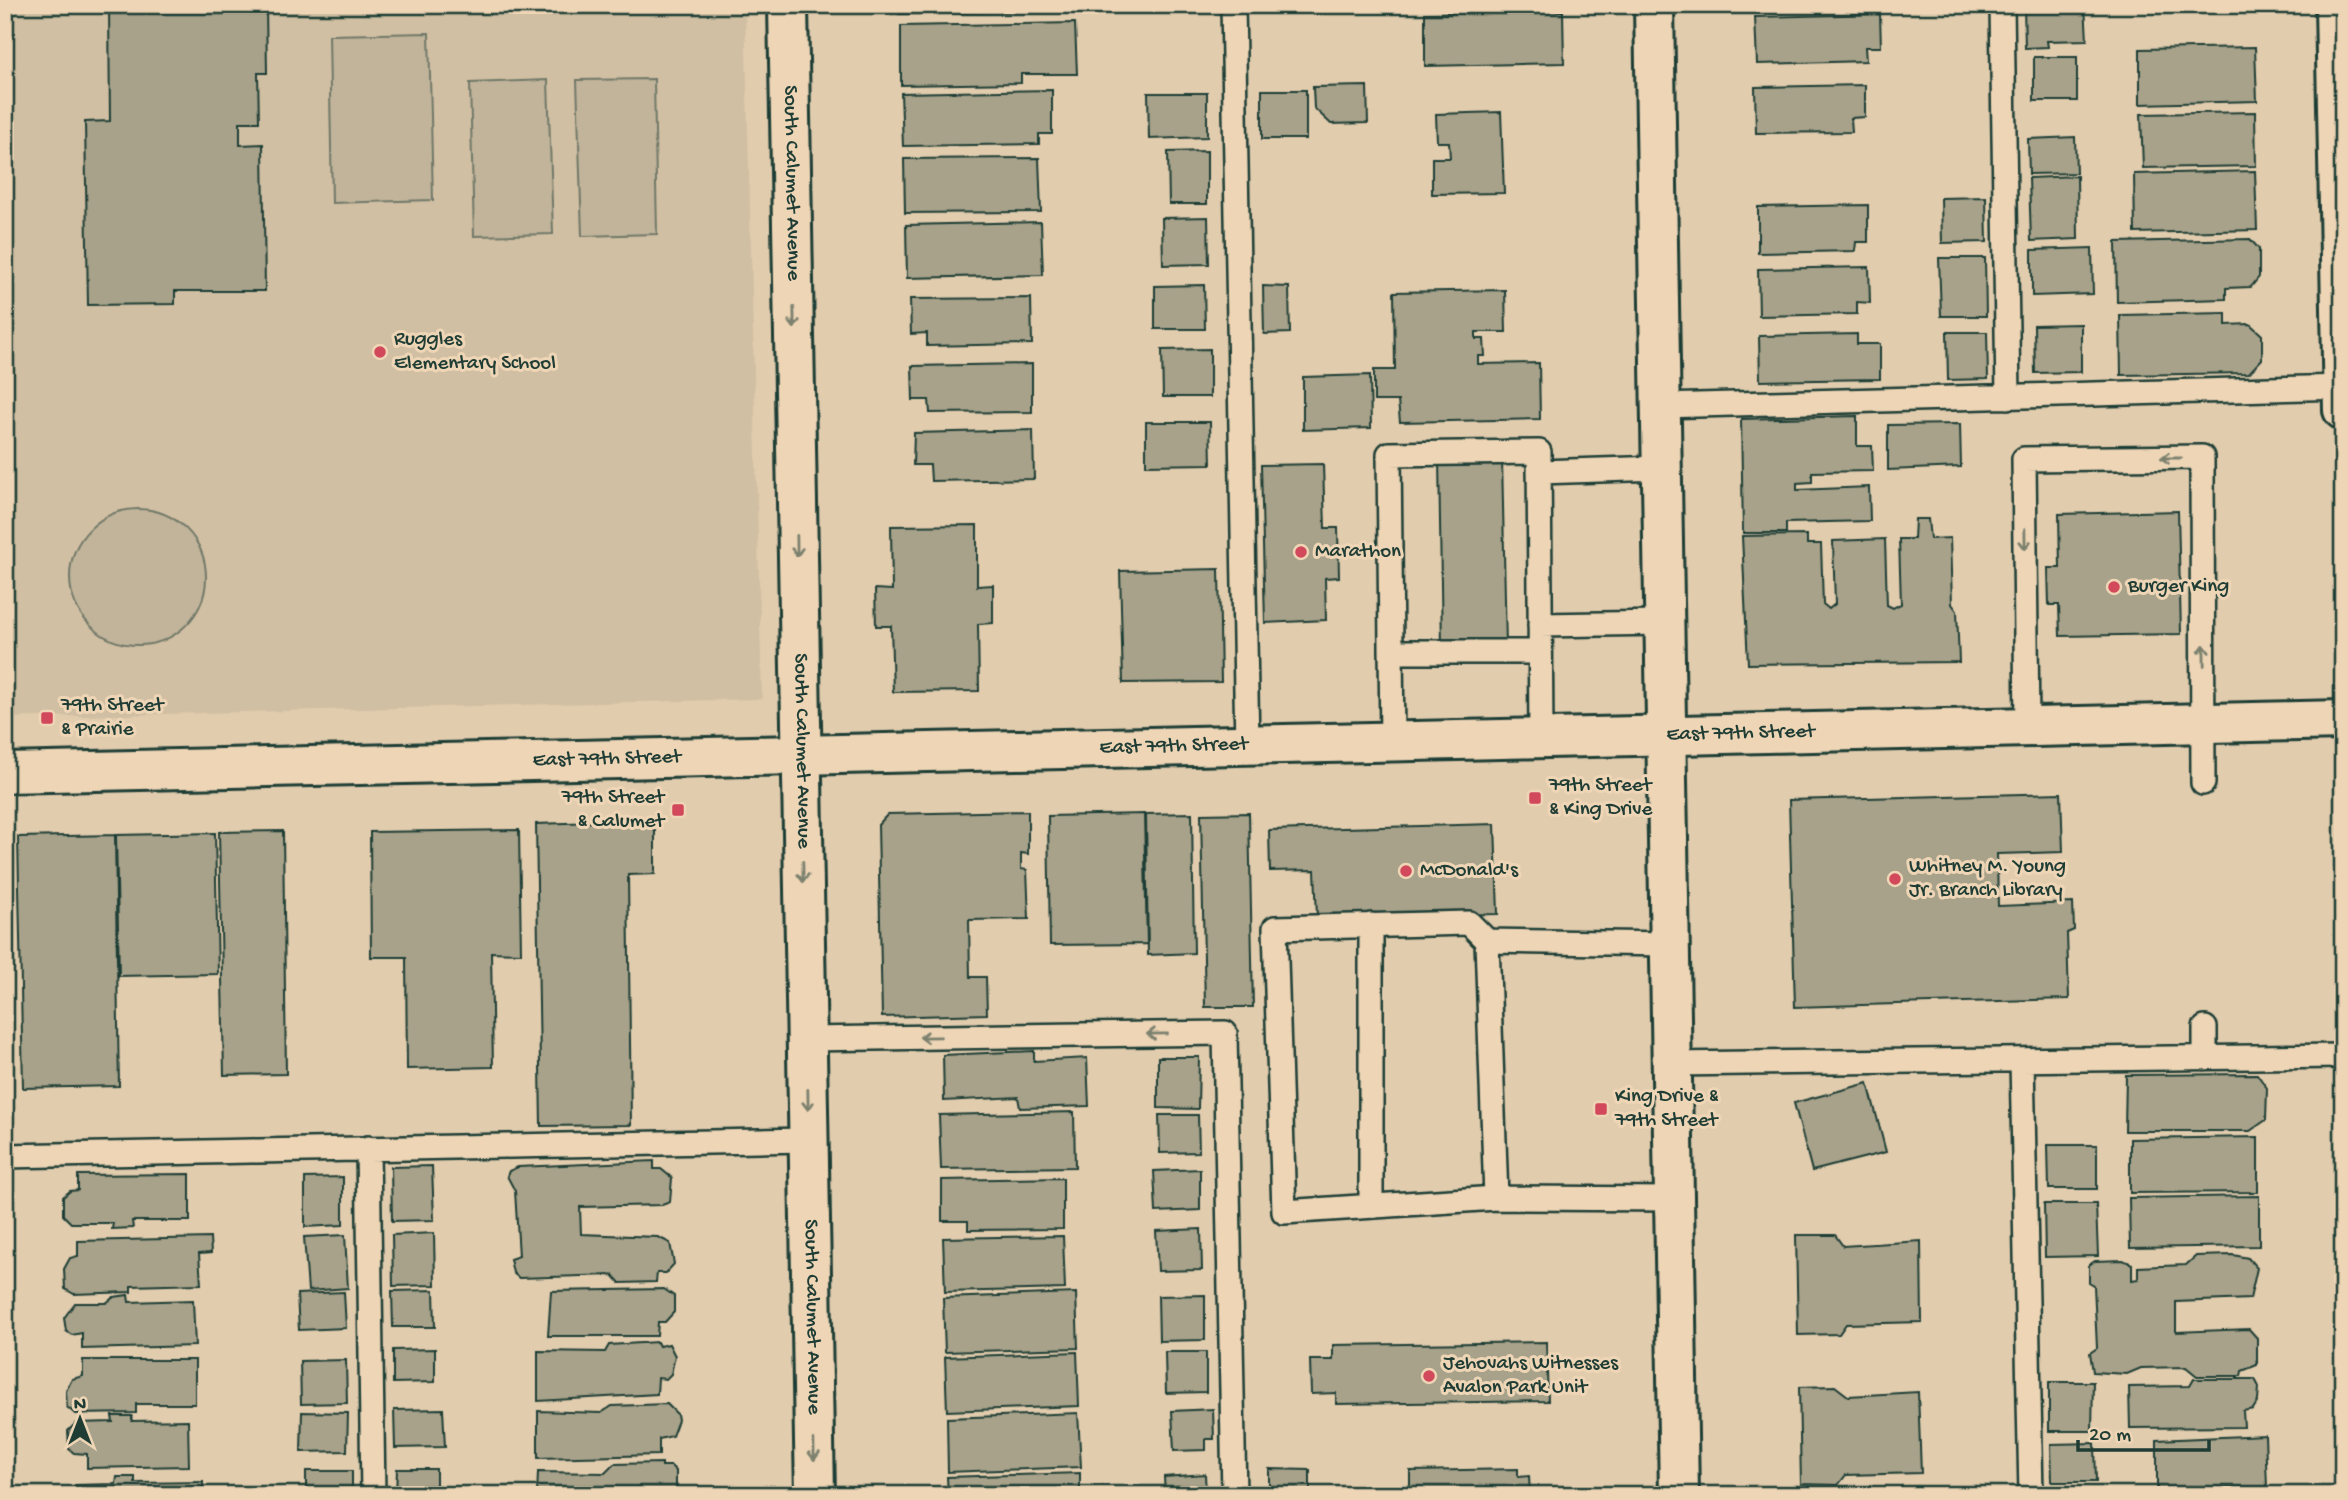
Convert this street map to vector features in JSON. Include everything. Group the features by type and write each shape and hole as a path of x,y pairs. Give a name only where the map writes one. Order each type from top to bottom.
{"street":[{"name":"South Calumet Avenue","path":"788,5 815,1495"},
{"path":"1654,5 1679,1495"},
{"path":"2336,5 2343,410"},
{"name":"East 79th Street","path":"5,773 2343,720"}],"lane":[{"path":"1233,5 1247,745"},
{"path":"2002,5 2008,397"},
{"path":"1661,406 2343,387"},
{"path":"1392,742 1389,454 1539,452 1541,738"},
{"path":"2027,726 2024,459 2202,457 2203,783"},
{"path":"1539,472 1661,468"},
{"path":"1540,625 1664,623"},
{"path":"1391,652 1540,652"},
{"path":"1496,1198 1487,941 1469,923 1275,928 1284,1212 1496,1198 1674,1199"},
{"path":"1371,925 1371,1206"},
{"path":"1487,941 1668,944"},
{"path":"2205,1028 2206,1058"},
{"path":"807,1039 1226,1034 1234,1495"},
{"path":"1671,1064 2343,1056"},
{"path":"2021,1060 2031,1495"},
{"path":"5,1156 809,1139"},
{"path":"368,1148 373,1495"}],"shaded area":[{"name":"Ruggles Elementary School","path":"5,5 745,5 762,699 5,718"},
{"path":"429,33 433,200 332,203 329,35"},
{"path":"654,79 657,234 582,236 577,80"},
{"path":"548,80 553,234 474,236 470,83"},
{"path":"138,509 164,514 186,529 201,551 206,577 201,603 186,625 164,640 138,645 112,640 90,625 75,603 70,577 75,551 90,529 112,514"}],"building":[{"path":"109,5 266,5 267,73 258,73 259,122 240,122 240,145 263,144 265,291 175,291 175,304 88,305 85,122 110,121"},
{"path":"899,5 1034,5 1034,11 899,14"},
{"path":"2024,5 2085,5 2087,40 2047,41 2048,47 2025,48"},
{"path":"1563,11 1564,63 1425,66 1425,13"},
{"path":"1880,14 1881,47 1865,47 1866,61 1757,64 1755,17"},
{"path":"1075,23 1077,74 1021,74 1021,83 901,85 901,26"},
{"path":"2255,47 2257,101 2140,104 2140,49"},
{"path":"2034,57 2077,57 2077,101 2034,101"},
{"path":"1865,85 1865,117 1851,118 1852,132 1756,133 1755,87"},
{"path":"1367,86 1368,123 1331,124 1314,108 1313,87"},
{"path":"1052,90 1052,134 1039,134 1039,144 903,146 901,93"},
{"path":"1262,90 1306,90 1306,139 1262,139"},
{"path":"1148,93 1207,93 1207,137 1149,139"},
{"path":"1501,112 1504,193 1432,194 1432,158 1450,158 1449,142 1437,142 1436,114"},
{"path":"2255,112 2256,166 2143,168 2141,114"},
{"path":"2075,137 2076,173 2029,174 2028,139"},
{"path":"1207,151 1207,204 1169,204 1168,152"},
{"path":"1039,158 1041,212 905,213 904,159"},
{"path":"2255,171 2257,230 2135,233 2134,174"},
{"path":"2077,176 2078,239 2031,241 2029,178"},
{"path":"1986,197 1987,242 1942,243 1941,198"},
{"path":"1868,205 1868,242 1856,242 1855,251 1758,253 1758,207"},
{"path":"1208,217 1209,264 1163,265 1162,218"},
{"path":"1041,222 1043,275 907,278 906,225"},
{"path":"2250,239 2259,249 2259,277 2251,287 2226,288 2226,299 2117,302 2116,242"},
{"path":"2092,248 2093,294 2032,296 2032,250"},
{"path":"1939,258 1985,258 1986,316 1941,316"},
{"path":"1869,267 1870,303 1857,302 1857,314 1759,316 1758,269"},
{"path":"1204,285 1205,329 1155,329 1155,286"},
{"path":"1263,286 1289,287 1290,333 1264,334"},
{"path":"1505,290 1506,332 1476,332 1476,339 1484,339 1485,356 1478,356 1478,364 1539,363 1540,419 1400,422 1398,401 1374,401 1374,370 1395,370 1394,292"},
{"path":"1031,298 1032,344 927,346 927,333 911,334 910,299"},
{"path":"2226,313 2226,325 2250,324 2262,335 2262,359 2249,373 2121,375 2120,315"},
{"path":"2081,324 2081,372 2035,373 2034,325"},
{"path":"1947,332 1987,332 1988,379 1948,380"},
{"path":"1857,334 1857,344 1880,344 1880,379 1760,381 1759,336"},
{"path":"1210,349 1210,397 1163,397 1162,350"},
{"path":"1032,364 1032,412 930,413 929,400 913,400 912,366"},
{"path":"1370,375 1371,428 1303,430 1303,377"},
{"path":"1857,416 1857,446 1872,446 1873,471 1812,472 1812,482 1797,483 1797,490 1869,487 1870,521 1786,523 1786,533 1743,533 1741,419"},
{"path":"1146,422 1210,422 1211,464 1146,465"},
{"path":"1960,424 1961,467 1888,470 1888,425"},
{"path":"1033,430 1034,479 931,481 930,465 913,465 914,433"},
{"name":"Marathon","path":"1502,457 1506,647 1442,649 1439,458"},
{"name":"Marathon","path":"1323,464 1325,528 1338,528 1339,577 1325,578 1326,620 1265,623 1261,465"},
{"name":"Burger King","path":"2178,511 2181,634 2060,636 2059,605 2049,605 2048,568 2060,568 2059,514"},
{"path":"1915,519 1928,519 1930,539 1950,538 1952,604 1957,611 1959,662 1748,664 1742,536 1807,535 1807,544 1821,544 1823,604 1829,609 1835,604 1833,541 1885,539 1887,605 1893,608 1901,604 1899,539 1914,539"},
{"path":"977,525 977,586 993,585 993,623 978,624 979,691 893,692 891,626 876,626 875,589 892,590 891,526"},
{"path":"1219,569 1221,682 1123,683 1120,571"},
{"name":"Whitney M. Young Jr. Branch Library","path":"2061,793 2063,852 1997,854 1998,906 2073,903 2074,930 2067,933 2069,999 1795,1007 1789,800"},
{"path":"1028,811 1028,854 1021,853 1021,869 1027,870 1029,919 969,920 970,977 986,977 987,1014 882,1017 878,825 888,814"},
{"path":"1192,813 1194,953 1148,955 1146,814"},
{"path":"1249,813 1253,1007 1205,1007 1201,814"},
{"path":"1144,814 1147,944 1050,945 1048,816"},
{"path":"626,821 626,824 649,825 655,831 655,874 628,875 631,1125 541,1126 536,824"},
{"name":"McDonald's","path":"1495,824 1498,914 1317,917 1315,870 1270,871 1269,830"},
{"path":"519,830 521,953 491,952 493,1067 407,1069 406,957 371,957 370,832"},
{"path":"283,831 286,1074 224,1075 219,832"},
{"path":"215,833 218,974 119,976 116,835"},
{"path":"115,835 119,1086 23,1088 18,837"},
{"path":"1034,1051 1034,1061 1087,1058 1089,1106 1020,1108 1018,1097 944,1101 943,1055"},
{"path":"1158,1057 1199,1057 1198,1109 1158,1108"},
{"path":"2257,1074 2267,1088 2266,1120 2250,1131 2125,1131 2126,1075"},
{"path":"1868,1083 1886,1152 1812,1171 1794,1103"},
{"path":"1074,1112 1075,1167 941,1169 939,1115"},
{"path":"1159,1115 1198,1115 1199,1152 1160,1153"},
{"path":"2258,1137 2258,1192 2130,1193 2130,1139"},
{"path":"2048,1145 2097,1145 2097,1189 2049,1189"},
{"path":"654,1161 654,1169 661,1169 672,1178 670,1202 662,1205 580,1207 581,1234 658,1237 670,1243 674,1264 666,1273 657,1273 656,1282 620,1283 613,1275 519,1278 513,1273 510,1259 519,1256 515,1191 507,1176 509,1171 518,1167"},
{"path":"432,1166 434,1220 392,1221 391,1167"},
{"path":"1200,1169 1200,1210 1156,1212 1154,1171"},
{"path":"190,1174 190,1221 132,1221 133,1228 112,1229 113,1223 71,1223 63,1215 63,1197 70,1191 78,1190 78,1175"},
{"path":"343,1177 343,1225 305,1227 305,1178"},
{"path":"1063,1178 1063,1229 968,1230 968,1221 942,1221 942,1180"},
{"path":"2259,1196 2259,1246 2130,1248 2129,1198"},
{"path":"2044,1204 2096,1204 2098,1256 2045,1257"},
{"path":"1201,1229 1202,1270 1158,1271 1156,1231"},
{"path":"434,1233 435,1285 393,1286 392,1235"},
{"path":"345,1235 348,1288 308,1291 304,1237"},
{"path":"1796,1235 1835,1235 1843,1246 1921,1241 1922,1322 1846,1324 1839,1334 1798,1335"},
{"path":"1063,1236 1065,1289 945,1292 943,1238"},
{"path":"210,1238 211,1253 199,1254 201,1284 131,1286 131,1292 74,1294 65,1289 64,1269 70,1258 78,1256 78,1241"},
{"path":"2233,1255 2248,1258 2257,1268 2250,1299 2176,1302 2176,1332 2249,1329 2257,1338 2257,1365 2242,1371 2241,1376 2197,1376 2186,1367 2141,1368 2127,1374 2093,1372 2090,1353 2097,1348 2094,1286 2089,1283 2089,1265 2095,1261 2123,1260 2132,1264 2132,1280 2138,1279 2138,1267 2186,1265 2196,1256"},
{"path":"664,1289 674,1296 674,1312 665,1322 658,1322 657,1336 548,1336 551,1291"},
{"path":"434,1290 435,1327 393,1327 392,1291"},
{"path":"344,1292 346,1328 299,1330 297,1294"},
{"path":"1076,1293 1078,1348 945,1352 943,1298"},
{"path":"128,1295 129,1302 193,1300 195,1346 82,1349 82,1333 72,1335 66,1331 64,1318 75,1303 106,1303 114,1297"},
{"path":"1205,1295 1205,1340 1159,1341 1158,1296"},
{"path":"657,1342 659,1346 669,1344 675,1356 671,1374 666,1379 658,1378 657,1394 538,1401 538,1351 605,1352 609,1345"},
{"name":"Jehovahs Witnesses Avalon Park Unit","path":"1546,1342 1548,1401 1336,1404 1336,1393 1311,1394 1310,1360 1333,1360 1333,1345"},
{"path":"435,1349 435,1382 393,1383 393,1350"},
{"path":"1077,1352 1079,1406 947,1411 945,1357"},
{"path":"1165,1352 1206,1352 1206,1392 1166,1393"},
{"path":"83,1360 195,1360 195,1404 136,1404 136,1413 75,1414 67,1407 66,1391 72,1379 83,1376"},
{"path":"346,1360 347,1403 301,1404 300,1361"},
{"path":"2194,1379 2255,1379 2259,1387 2258,1401 2253,1409 2243,1411 2244,1427 2130,1428 2129,1387 2190,1386"},
{"path":"2049,1382 2093,1382 2092,1431 2049,1431"},
{"path":"1835,1386 1848,1396 1918,1392 1921,1473 1846,1475 1838,1485 1801,1484 1799,1387"},
{"path":"667,1404 677,1414 678,1420 672,1436 659,1439 659,1455 538,1458 538,1411 601,1413 612,1406"},
{"path":"443,1409 445,1447 395,1448 394,1410"},
{"path":"1213,1409 1214,1439 1206,1439 1206,1450 1174,1451 1172,1411"},
{"path":"302,1412 348,1413 347,1451 301,1452"},
{"path":"1078,1413 1081,1467 948,1472 947,1418"},
{"path":"112,1416 132,1416 132,1421 188,1420 189,1466 87,1468 87,1454 74,1453 69,1449 68,1431 76,1423 113,1422"},
{"path":"2265,1435 2267,1487 2157,1490 2157,1440"},
{"path":"2095,1443 2096,1482 2052,1482 2051,1444"},
{"path":"662,1463 662,1466 671,1466 676,1471 676,1495 537,1495 538,1472 605,1473 614,1464"},
{"path":"397,1469 436,1469 436,1495 396,1495"},
{"path":"1269,1469 1310,1470 1310,1495 1269,1495"},
{"path":"1518,1469 1518,1477 1529,1476 1530,1495 1390,1495 1410,1492 1410,1471"},
{"path":"306,1471 352,1471 352,1495 306,1495"},
{"path":"1080,1473 1080,1495 948,1495 947,1477"},
{"path":"1205,1474 1206,1495 1165,1495 1164,1477"},
{"path":"117,1477 135,1477 135,1483 203,1482 203,1495 70,1495 75,1485 116,1484"}],"place":[{"name":"Ruggles Elementary School","path":"380,352"},
{"name":"Marathon","path":"1301,552"},
{"name":"Burger King","path":"2114,587"},
{"name":"79th Street & Prairie","path":"47,718"},
{"name":"79th Street & King Drive","path":"1535,798"},
{"name":"79th Street & Calumet","path":"678,810"},
{"name":"McDonald's","path":"1406,871"},
{"name":"Whitney M. Young Jr. Branch Library","path":"1895,879"},
{"name":"King Drive & 79th Street","path":"1601,1109"},
{"name":"Jehovahs Witnesses Avalon Park Unit","path":"1429,1376"}]}
